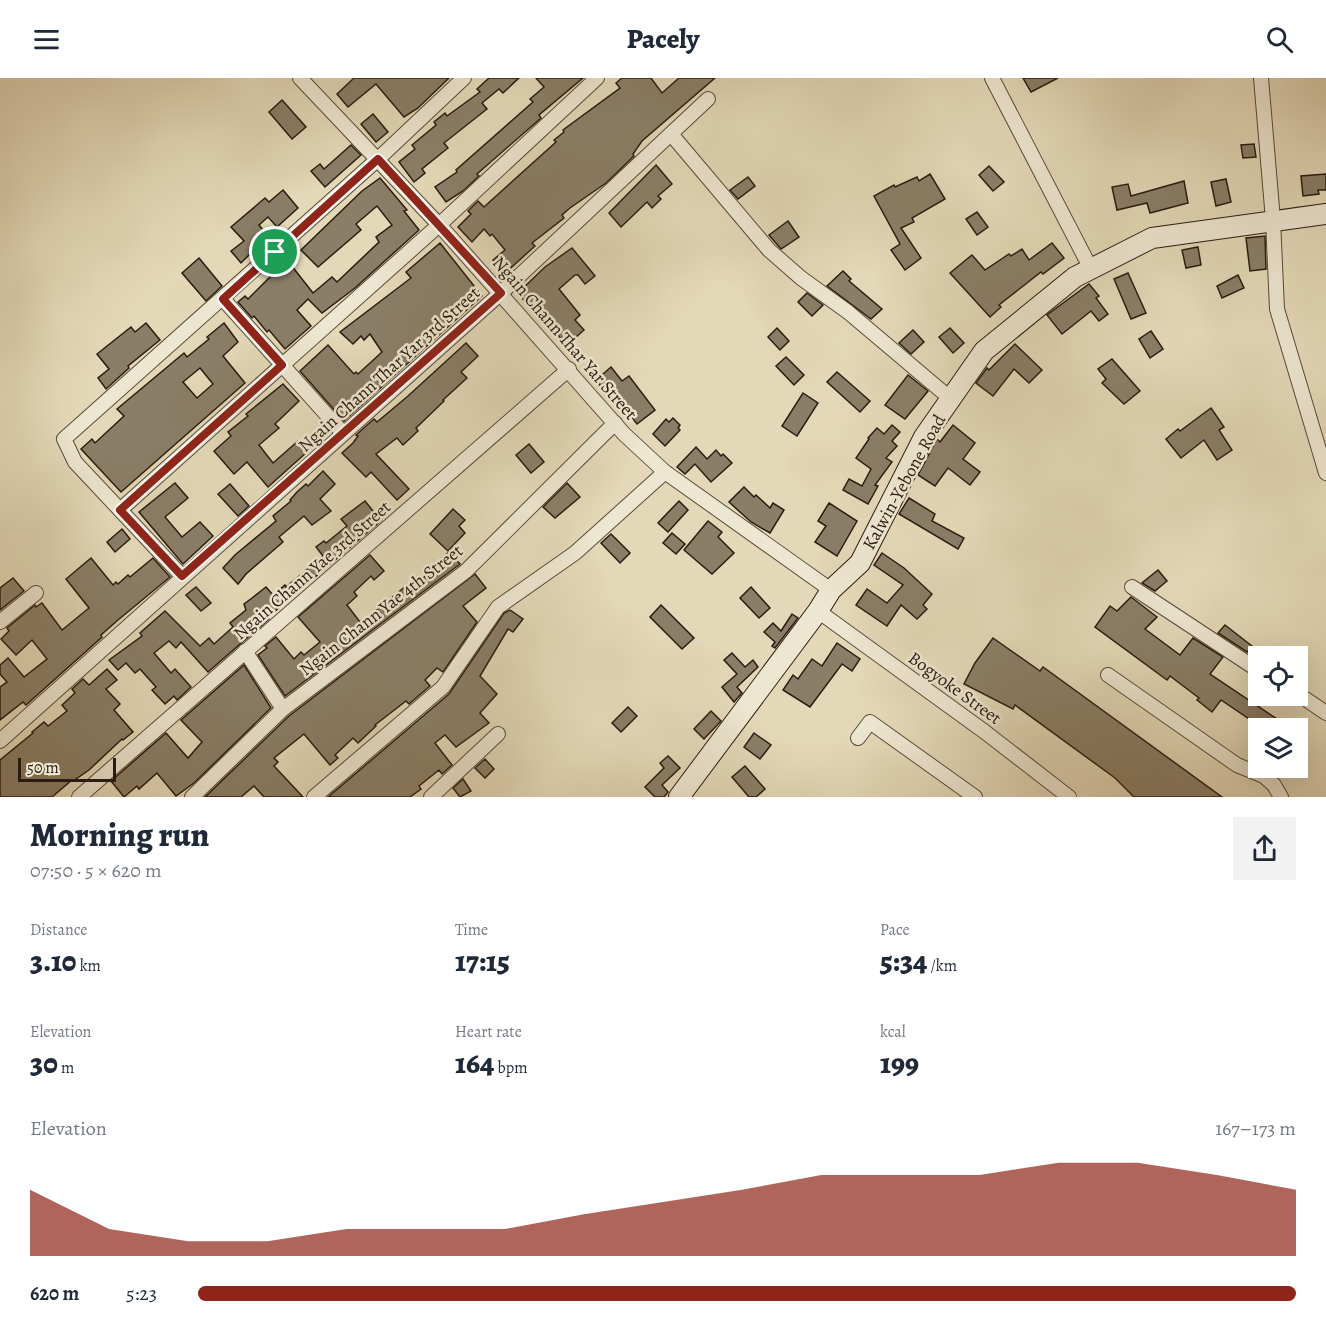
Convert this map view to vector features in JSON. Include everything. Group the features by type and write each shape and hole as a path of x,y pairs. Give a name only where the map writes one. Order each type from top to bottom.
{"street":[{"name":"Ngain Chann Thar Yar Street","path":"300,78 439,225 615,423 665,472 831,590"},
{"path":"182,576 75,462 64,439 223,299 464,78"},
{"path":"120,510 439,225 597,78"},
{"path":"992,78 1091,269"},
{"path":"1002,98 1004,78"},
{"path":"1261,78 1273,219 1277,309 1326,473"},
{"name":"Ngain Chann Thar Yar 3rd Street","path":"0,741 501,293 708,99"},
{"path":"671,134 769,250 801,278 848,312 951,399"},
{"name":"Kalwin-Yebone Road","path":"679,797 818,611 831,590 860,562 924,437 984,351 1075,277 1152,238 1273,219 1326,214"},
{"path":"223,299 343,433"},
{"name":"Ngain Chann Yae 3rd Street","path":"79,797 568,369"},
{"name":"Ngain Chann Yae 4th Street","path":"192,797 283,709 466,571 615,423"},
{"path":"314,797 443,687 498,606 575,553 665,472"},
{"path":"1132,587 1248,663"},
{"path":"0,622 36,593"},
{"name":"Bogyoke Street","path":"818,611 985,732 1069,797"},
{"path":"245,651 283,709"},
{"path":"1108,675 1237,765 1264,776 1274,785 1281,797"},
{"path":"1308,701 1326,713"},
{"path":"858,738 870,722 975,797"},
{"path":"431,797 498,734"}],"building":[{"path":"354,78 449,78 418,108 404,117 376,84 348,107 337,94"},
{"path":"489,78 519,78 503,93 499,89 482,103 487,109 444,143 448,148 422,169 425,173 414,182 399,162 415,149 412,145 436,125 434,122 445,113 447,116 480,92 477,89"},
{"path":"536,78 583,78 539,115 541,118 477,174 479,176 463,191 446,202 435,187 457,172 456,170 533,102 530,99 544,87"},
{"path":"622,78 651,78 662,93 679,78 715,78 642,141 633,154 634,156 606,183 562,215 564,218 532,243 535,246 504,274 493,260 505,250 492,234 490,236 484,229 472,242 458,227 471,214 468,211 478,201 484,207 556,142 554,140 564,132 563,130 620,88 616,83"},
{"path":"1023,78 1058,78 1031,92"},
{"path":"282,100 306,127 292,139 269,112"},
{"path":"373,114 388,132 376,142 361,124"},
{"path":"1254,144 1256,157 1243,158 1241,145"},
{"path":"351,145 361,155 325,187 311,171 320,164 324,169"},
{"path":"656,165 672,184 658,196 661,199 652,208 647,202 621,227 609,213"},
{"path":"989,166 1004,182 993,191 979,175"},
{"path":"930,174 945,199 912,218 914,222 901,228 921,258 905,270 891,250 900,244 874,196 894,185 895,187 917,177 919,181"},
{"path":"1326,174 1326,190 1318,190 1319,194 1303,196 1301,176"},
{"path":"748,177 755,186 738,199 730,190"},
{"path":"380,178 407,210 404,211 419,230 355,288 322,313 308,299 297,310 311,326 285,349 269,330 267,332 238,302 245,296 248,299 287,260 313,293 332,277 337,282 379,242 376,237 392,225 377,206 356,224 361,230 318,267 301,250 362,191"},
{"path":"1226,179 1231,202 1216,206 1211,182"},
{"path":"1184,181 1188,203 1150,213 1147,203 1117,210 1112,187 1128,184 1131,196"},
{"path":"283,190 298,208 277,227 268,217 259,225 267,235 264,236 266,238 241,263 231,251 244,241 231,227 265,198 269,202"},
{"path":"977,212 988,227 977,235 966,219"},
{"path":"788,221 799,237 781,249 769,235"},
{"path":"1265,236 1266,269 1250,271 1246,238"},
{"path":"440,243 482,296 344,421 300,371 328,345 354,374 356,372 358,374 382,352 370,334 364,340 361,336 353,344 340,332 411,278 406,272"},
{"path":"1052,243 1064,258 1043,274 1041,272 999,305 1001,307 990,317 950,273 972,255 985,270 1009,254 1011,256 1022,249 1029,260"},
{"path":"1198,247 1201,265 1186,268 1182,250"},
{"path":"572,248 595,276 585,284 578,275 575,275 559,289 580,315 575,320 584,330 566,346 545,317 541,321 518,293 545,267"},
{"path":"199,258 222,286 206,301 182,273"},
{"path":"843,271 851,279 849,281 882,309 871,319 827,286"},
{"path":"1128,273 1146,313 1131,319 1114,279"},
{"path":"1238,275 1244,288 1222,298 1217,286"},
{"path":"1089,284 1099,296 1096,298 1108,314 1099,321 1091,311 1062,334 1047,315"},
{"path":"807,293 823,305 812,316 798,302"},
{"path":"146,323 160,340 128,366 129,368 106,389 98,378 109,369 97,354 131,327 135,332"},
{"path":"224,323 238,342 223,356 245,383 121,492 81,449 92,439 95,443 124,416 117,409 184,353 187,357 209,339 207,337","holes":["200,368 213,384 197,398 183,382"]},
{"path":"777,328 789,341 780,350 768,337"},
{"path":"950,328 964,343 953,353 939,337"},
{"path":"913,330 924,342 911,354 899,343"},
{"path":"1151,331 1163,349 1150,358 1139,339"},
{"path":"466,343 478,356 461,372 467,378 416,428 418,431 403,445 397,438 376,454 409,489 397,500 371,472 366,477 342,453 353,443 358,436 356,435 374,419 377,422"},
{"path":"1015,344 1042,370 1029,383 1014,369 993,396 976,383 987,368 989,370"},
{"path":"786,357 804,375 794,385 776,366"},
{"path":"1112,359 1140,391 1124,404 1102,383 1106,379 1098,369"},
{"path":"611,367 622,381 629,376 655,410 637,424 621,403 616,407 596,380"},
{"path":"837,372 870,401 860,412 827,382"},
{"path":"908,375 928,391 905,419 885,405"},
{"path":"283,384 299,401 275,424 279,428 259,445 273,463 298,441 307,452 268,487 247,462 234,474 214,451 231,436 228,432 248,416 246,414"},
{"path":"803,393 818,403 797,436 782,426"},
{"path":"1211,408 1224,427 1219,430 1232,450 1217,460 1204,440 1181,458 1166,439"},
{"path":"673,418 680,425 678,428 680,430 665,446 653,434 666,419 669,422"},
{"path":"892,425 900,432 892,441 897,446 886,458 892,462 875,485 878,486 868,504 843,490 849,479 862,486 871,469 856,458 877,428 884,434"},
{"path":"953,425 975,443 963,459 980,472 970,485 948,468 935,486 918,475 937,439 940,442"},
{"path":"529,444 544,462 531,473 516,455"},
{"path":"696,447 707,459 716,450 732,463 711,482 695,464 685,474 677,467"},
{"path":"323,471 335,484 320,499 331,511 312,525 304,516 279,537 283,542 246,574 238,584 223,568 276,521 273,516"},
{"path":"175,483 188,498 165,517 182,537 200,522 213,536 183,564 139,512"},
{"path":"567,483 580,497 555,518 543,507"},
{"path":"230,484 249,506 238,516 218,494"},
{"path":"744,487 770,508 773,503 784,510 770,533 751,522 729,502"},
{"path":"909,498 935,514 932,521 964,538 958,549 899,514"},
{"path":"365,501 381,521 268,617 269,619 208,672 181,642 176,648 169,641 154,653 171,673 175,669 191,687 177,700 174,696 165,704 152,690 156,687 140,669 135,673 126,663 118,670 109,660 142,636 140,633 165,611 200,646 209,638 214,644 233,627 230,623 246,610 244,604 266,587 273,595 323,556 316,547 324,541 326,543 347,526 341,519"},
{"path":"679,501 688,510 668,532 658,523"},
{"path":"829,503 857,521 837,556 815,542 826,526 818,521"},
{"path":"453,509 465,520 459,526 465,533 448,551 430,534"},
{"path":"708,521 722,532 718,537 734,553 712,574 684,550"},
{"path":"122,529 130,539 115,552 107,542"},
{"path":"672,533 685,544 676,554 663,543"},
{"path":"611,534 630,553 620,563 601,543"},
{"path":"449,552 460,564 285,696 258,655 276,637 294,659 301,652 304,655 320,642 298,617 370,555 384,571 374,580 371,576 354,592 357,596 347,605 360,622 418,576 421,580"},
{"path":"882,553 904,568 932,594 923,605 927,609 917,619 901,605 887,626 856,605 867,589 887,603 903,585 874,565"},
{"path":"91,558 113,585 116,582 118,584 128,575 130,577 153,558 170,577 101,635 102,637 26,705 23,702 0,720 0,687 7,682 0,674 0,665 8,658 24,677 47,659 32,640 16,655 1,639 9,631 7,628 35,605 36,607 42,603 62,630 89,608 66,579"},
{"path":"1158,570 1167,581 1155,591 1142,583"},
{"path":"475,574 486,588 463,606 477,622 443,672 437,668 425,680 430,686 409,704 406,701 375,725 358,743 353,738 335,755 338,758 330,765 304,734 274,758 278,762 274,766 303,797 264,797 254,786 241,797 205,797 289,716"},
{"path":"13,578 24,591 0,610 0,588"},
{"path":"196,587 211,603 201,611 186,595"},
{"path":"751,587 770,608 759,618 740,598"},
{"path":"1131,597 1157,617 1145,629 1180,655 1193,638 1223,657 1210,674 1248,700 1248,706 1258,706 1276,718 1248,718 1221,700 1212,712 1197,700 1199,698 1170,676 1167,680 1095,627 1110,606 1117,611"},
{"path":"661,605 694,638 682,649 650,617"},
{"path":"510,610 523,619 513,632 508,629 480,676 497,694 480,713 489,723 456,747 445,735 435,743 452,765 442,774 439,770 419,786 421,789 410,797 328,797 449,694 504,613"},
{"path":"792,614 798,618 775,648 772,646 775,642 764,632 773,623 781,631"},
{"path":"1225,625 1252,646 1248,646 1247,652 1218,633"},
{"path":"993,638 1040,671 1043,667 1222,797 1134,797 1115,778 1015,705 1013,709 964,684 975,663"},
{"path":"837,643 860,659 852,671 842,664 810,707 783,690 793,675 798,679 812,659 822,666"},
{"path":"732,653 745,667 753,660 758,667 737,687 742,693 734,702 722,687 737,674 724,660"},
{"path":"244,665 271,708 194,783 176,796 157,773 139,789 137,786 124,797 111,781 166,733 188,758 202,742 181,720"},
{"path":"107,669 117,680 106,689 120,704 114,710 133,732 122,739 89,770 72,780 52,797 0,797 0,760 44,722 48,726 67,711 62,705 75,693 72,689 83,679 89,685"},
{"path":"628,707 637,716 621,732 612,723"},
{"path":"711,711 721,721 704,739 694,729"},
{"path":"754,733 771,745 760,759 744,747"},
{"path":"668,756 680,768 662,785 668,792 664,797 655,797 645,787 664,768 660,763"},
{"path":"485,759 494,769 485,778 475,768"},
{"path":"745,766 765,789 756,797 749,797 732,777"},
{"path":"463,779 471,791 460,797 453,788"}],"route":[{"path":"378,159 501,293 182,576 120,510 282,365 223,299 275,252 378,159"}]}
